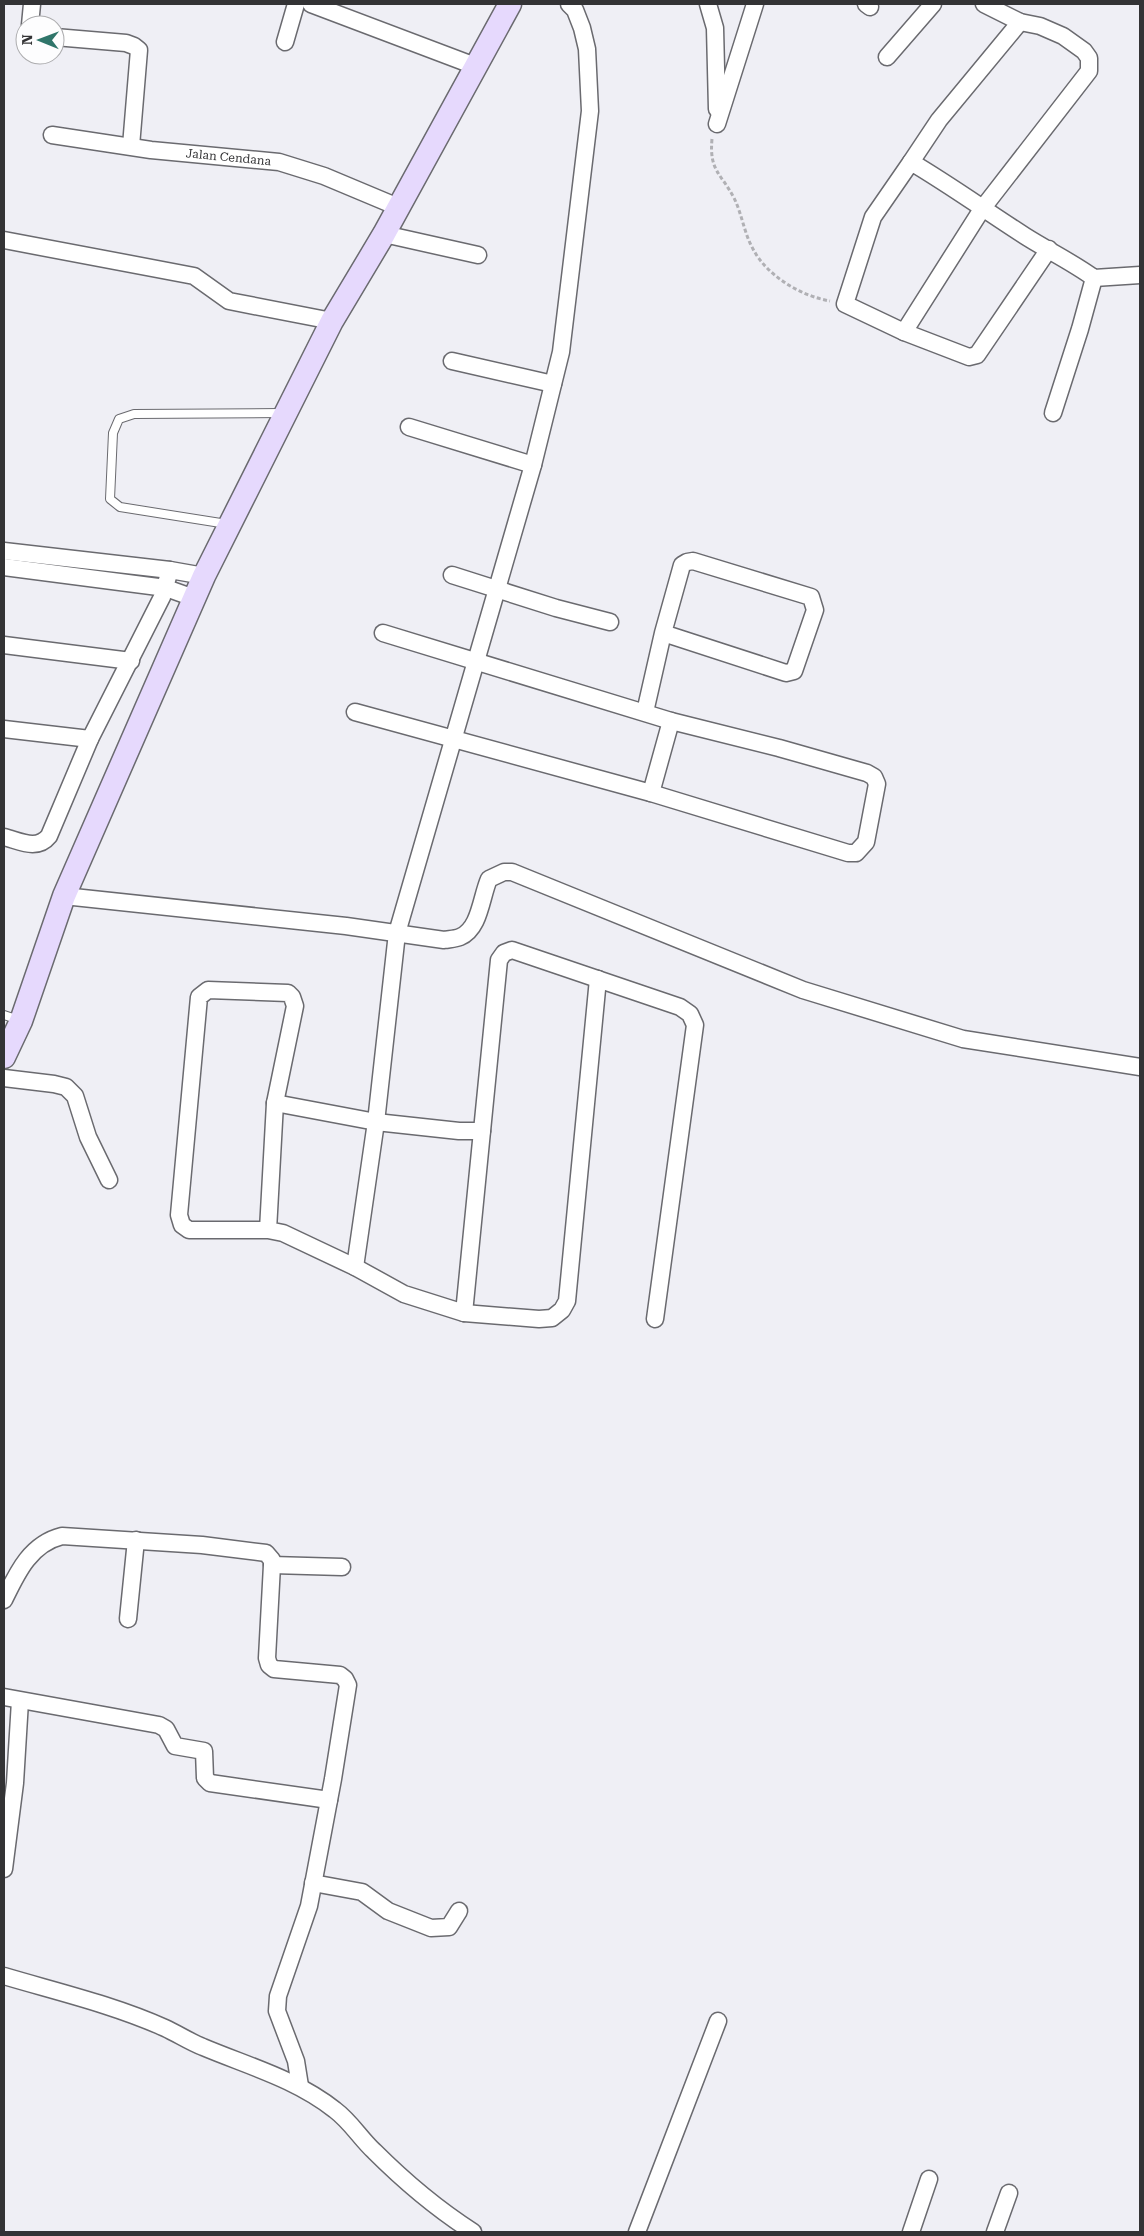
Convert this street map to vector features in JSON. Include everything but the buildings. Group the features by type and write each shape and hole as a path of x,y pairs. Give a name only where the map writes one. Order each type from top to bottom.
{"street":[{"path":"285,42 296,4"},
{"path":"311,4 475,66"},
{"path":"4,1057 12,1018 204,576 332,321 384,234 510,4"},
{"path":"355,1267 376,1122 397,933 533,465 566,324 590,111 587,49 575,10 569,4"},
{"path":"708,4 715,28 717,124"},
{"path":"717,124 755,4"},
{"path":"888,57 933,4"},
{"path":"904,332 982,209 1089,71 1089,58 1084,51 1064,36 1040,26 1020,22 984,4"},
{"path":"1020,22 939,120 873,217 845,304 904,332 962,355 968,357 977,355 1048,249"},
{"path":"65,38 126,43 139,50 131,146"},
{"name":"Jalan Cendana","path":"52,135 131,146 279,162 324,176 398,207"},
{"path":"911,162 982,209 1094,278 1140,275"},
{"path":"384,234 478,255"},
{"path":"4,240 194,276 229,301 332,321"},
{"path":"1053,413 1094,278"},
{"path":"452,361 553,384"},
{"path":"409,427 533,465"},
{"path":"4,551 170,570 204,576"},
{"path":"645,712 663,633 682,565 694,561 812,596 814,602 815,610 794,671 786,673 663,633"},
{"path":"4,567 166,588 194,598"},
{"path":"4,837 35,845 44,843 49,836 90,739 131,661 166,588 170,570"},
{"path":"452,575 556,608 610,622"},
{"path":"355,712 651,793 848,853 856,853 866,842 877,784 874,777 779,748 672,721 383,633"},
{"path":"4,645 131,661"},
{"path":"651,793 672,721"},
{"path":"4,729 90,739"},
{"path":"64,896 397,933 444,940 459,938 468,931 475,921 489,879 504,872 512,872 802,990 963,1038 1140,1066"},
{"path":"464,1313 499,960 504,953 512,950 526,953 680,1007 690,1014 695,1025 655,1319"},
{"path":"268,1230 275,1103 295,1006 292,997 288,993 216,989 203,993 199,997 179,1215 182,1225 189,1230 268,1230 283,1233 355,1267 404,1294 464,1313 539,1319 552,1318 562,1310 567,1301 598,978"},
{"path":"4,1078 66,1087 75,1096 88,1137 109,1180"},
{"path":"275,1103 376,1122 459,1131 482,1131"},
{"path":"4,1600 20,1568 30,1554 49,1539 62,1536 136,1540 266,1553 272,1560 266,1658 269,1665 274,1669 340,1675 345,1679 348,1685 313,1883 304,1925 278,1996 278,2011 296,2061 300,2086"},
{"path":"128,1619 136,1540"},
{"path":"272,1565 342,1567"},
{"path":"4,1697 164,1726 175,1746 204,1751 205,1778 210,1783 329,1800"},
{"path":"4,1869 10,1783 20,1701"},
{"path":"313,1883 362,1892 388,1911 431,1928 449,1927 459,1911"},
{"path":"4,1976 73,1995 133,2016 300,2086 335,2110 353,2126 372,2149 423,2197 473,2232"},
{"path":"637,2232 718,2021"},
{"path":"911,2232 929,2178"},
{"path":"995,2232 1009,2193"}],"lane":[{"path":"229,524 120,508 110,499 113,433 119,419 134,414 286,413"}],"path":[{"path":"717,124 713,135 711,151 712,165 734,198 753,249 768,270 798,290 825,300 845,304"}]}
